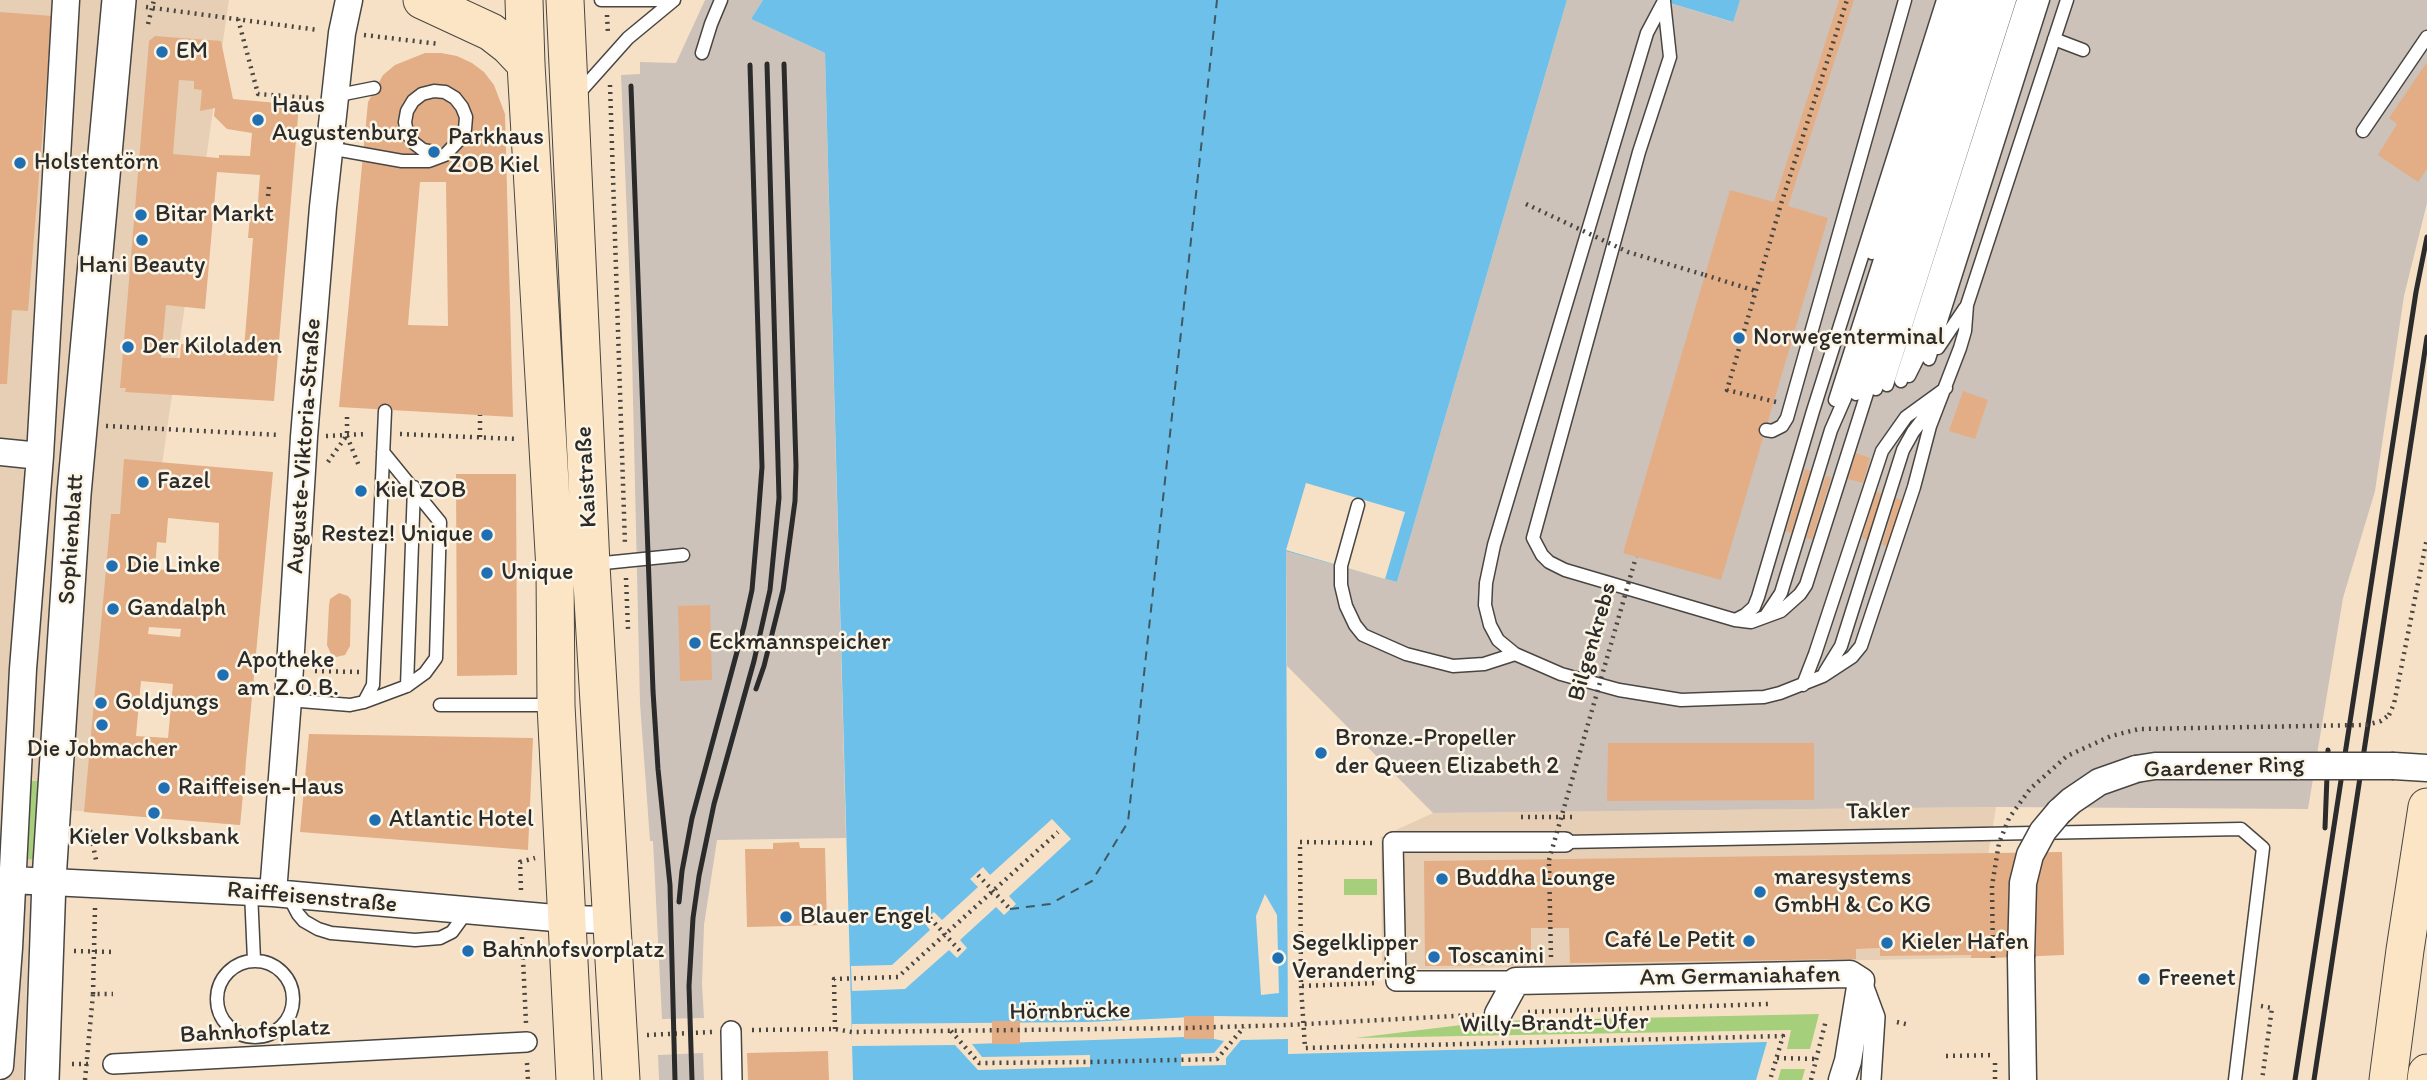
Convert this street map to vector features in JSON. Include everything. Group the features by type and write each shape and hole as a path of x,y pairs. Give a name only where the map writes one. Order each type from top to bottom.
{"main road":[{"path":"422,0 491,32 526,64"},
{"name":"Kaistraße","path":"524,0 526,64 584,566 612,920 621,1080"},
{"name":"Kaistraße","path":"565,0 571,102 584,566 556,705 575,1080"},
{"path":"2388,1080 2427,807"},
{"path":"2426,1080 2427,1073"}],"street":[{"name":"Sophienblatt","path":"0,1066 23,669 40,456 66,0"},
{"name":"Sophienblatt","path":"41,1080 49,880 81,425 119,0"},
{"name":"Auguste-Viktoria-Straße","path":"271,893 288,700 304,436 329,148 342,33 349,0"},
{"path":"0,452 40,456"},
{"path":"0,704 23,669"},
{"name":"Gaardener Ring","path":"2023,1080 2022,896 2030,855 2051,821 2071,801 2099,782 2123,772 2155,766 2427,768"},
{"name":"Takler","path":"1396,981 1393,842 1565,842"},
{"name":"Raiffeisenstraße","path":"11,880 271,893 566,919 612,920"},
{"name":"Am Germaniahafen","path":"1396,981 1850,974 1861,981 1848,1061 1842,1080"},
{"path":"1498,1014 1516,981"},
{"path":"1861,981 1875,1017 1871,1080"},
{"path":"731,1031 732,1080"},
{"name":"Bahnhofsplatz","path":"104,1064 527,1042"}],"lane":[{"path":"601,0 666,0"},
{"path":"571,102 628,38 674,0"},
{"path":"702,53 721,0"},
{"path":"1766,430 1772,431 1782,426 1791,406 1905,0"},
{"path":"1943,0 1806,585 1781,611 1751,622 1735,620 1565,570 1549,562 1533,538 1639,152 1670,57 1664,1 1647,33 1494,545 1486,583 1485,605 1490,625 1498,640 1515,654 1561,674 1619,690 1681,700 1764,697 1803,685 1852,657 1867,634 1930,426 1965,331 1967,305 2067,0"},
{"path":"1850,397 1953,0"},
{"path":"1850,397 1963,0"},
{"path":"1850,397 1972,0"},
{"path":"1850,397 1982,0"},
{"path":"1850,397 1992,0"},
{"path":"1762,620 1781,593 1831,430 1850,397 2001,0"},
{"path":"1735,620 1754,607 1850,397 2010,0"},
{"path":"1905,378 2023,0"},
{"path":"1905,378 1919,356 2032,0"},
{"path":"1929,359 2043,0"},
{"path":"2363,131 2427,37"},
{"path":"2054,39 2083,50"},
{"path":"334,98 374,88"},
{"path":"329,148 402,161 429,161 445,155 460,139 465,129 466,117 455,98 445,92 422,94 413,101 407,111 407,133 423,150 434,152"},
{"path":"1850,397 1905,378 1929,359 1967,305"},
{"path":"1822,676 1841,646 1903,450 1946,388"},
{"path":"1803,685 1882,451 1906,417 1946,388"},
{"path":"365,702 373,685 385,411"},
{"path":"288,700 350,705 365,702 407,686 425,673 436,658 440,522 383,452"},
{"path":"407,686 414,487"},
{"path":"1358,505 1341,566 1340,586 1346,606 1363,635 1406,654 1453,666 1484,664 1515,654"},
{"path":"584,566 682,555"},
{"path":"440,705 556,705"},
{"name":"Takler","path":"1565,842 2241,829 2263,848 2235,1080"},
{"path":"254,960 271,893"},
{"name":"Bahnhofsplatz","path":"254,960 278,968 289,981 293,997 290,1013 281,1027 258,1037 241,1035 226,1025 216,1001 219,984 224,976 237,965 254,960"}],"path":[{"path":"119,0 153,8 447,45"},
{"path":"153,8 155,0"},
{"path":"1791,406 1727,390 1781,204 1847,0"},
{"path":"607,1 608,58 584,566 629,642"},
{"path":"238,19 258,93 334,98"},
{"path":"265,94 265,102"},
{"path":"268,196 269,187"},
{"path":"1525,204 1628,252 1756,291"},
{"path":"347,415 346,435 359,466"},
{"path":"480,415 480,438"},
{"path":"81,425 304,436 384,433 524,439"},
{"path":"325,465 346,435"},
{"path":"2389,715 2394,704 2427,538"},
{"name":"Bilgenkrebs","path":"1551,950 1549,859 1557,817 1636,557"},
{"path":"288,700 315,671 373,673"},
{"path":"1557,817 1574,817"},
{"path":"835,1029 834,979 898,977 1058,832"},
{"path":"1303,1024 1300,842 1368,843"},
{"path":"527,1042 520,862 532,857 538,858"},
{"path":"978,875 1010,909"},
{"path":"930,918 960,951"},
{"path":"1301,985 1370,984"},
{"path":"85,1080 93,994 113,994"},
{"name":"Am Germaniahafen","path":"1288,1025 1776,1003"},
{"path":"2262,1080 2272,1008"},
{"name":"Am Germaniahafen","path":"1811,1080 1828,1013"},
{"name":"Hörnbrücke","path":"651,1022 652,1035 835,1029 852,1032 1288,1025"},
{"name":"Willy-Brandt-Ufer","path":"1303,1024 1305,1048 1783,1036 1777,1058"},
{"path":"950,1031 979,1063 1007,1063 1217,1059 1244,1027"},
{"path":"1946,1056 1994,1055"},
{"path":"1770,1080 1777,1058 1816,1059"},
{"path":"72,1064 104,1064"}],"shaded area":[{"path":"0,0 229,0 157,499 128,758 246,767 240,825 34,807 23,1080 0,1080"},
{"path":"705,0 763,0 751,19 825,53 846,838 717,840 704,925 704,1018 662,1019 653,841 650,841 640,703 631,312 621,75 640,74 640,62 676,63"},
{"path":"1567,0 1660,0 1732,22 1740,0 2427,0 2427,203 2404,296 2375,491 2343,598 2308,809 1996,807 1433,813 1287,666 1286,550 1397,582"},
{"path":"1996,807 1971,958 1382,970 1381,837 1433,813"},
{"path":"703,1053 704,1080 659,1080 658,1055"}],"green space":[{"path":"31,781 41,781 38,860 28,859"},
{"path":"1344,879 1377,879 1377,895 1344,895"},
{"path":"1819,1014 1810,1049 1787,1049 1791,1030 1355,1038 1494,1021"},
{"path":"1781,1069 1805,1069 1802,1080 1778,1080"}],"water":[{"path":"763,0 1567,0 1397,582 1286,551 1288,1054 1767,1042 1756,1080 853,1080 825,53 751,19"},
{"path":"1660,0 1740,0 1733,22"}],"pier":[{"path":"1306,483 1405,512 1385,579 1286,550"},
{"path":"1052,819 1071,839 1009,896 1016,904 1004,915 996,907 960,940 967,948 957,958 949,950 905,989 852,991 851,966 892,965 930,930 923,921 934,912 942,920 978,887 970,879 983,867 990,875"},
{"path":"1265,894 1277,915 1279,993 1261,995 1256,916"},
{"path":"1214,1016 1288,1017 1288,1039 1241,1040 1226,1058 1226,1065 1181,1066 1181,1054 1214,1053 1224,1041 1184,1037 972,1044 982,1057 1090,1055 1090,1067 978,1070 955,1045 852,1046 852,1024 1088,1022"}],"building":[{"name":"Norwegenterminal","path":"1839,0 1854,0 1788,206 1828,218 1721,580 1623,553 1730,190 1774,202"},
{"name":"Holstentörn","path":"0,12 52,16 28,311 12,310 7,384 0,384"},
{"path":"155,36 221,41 233,99 299,105 274,401 125,392 126,388 120,388 149,41","holes":["179,80 194,81 194,89 202,90 200,111 215,108 214,116 227,129 252,133 250,156 219,155 219,158 173,154","217,172 260,175 257,215 250,215 248,238 253,238 244,349 181,344 180,358 161,358 166,305 205,309"]},
{"path":"425,53 457,56 484,72 494,85 505,114 513,417 339,407 368,102 383,75 395,65","holes":["420,182 446,182 448,326 408,325"]},
{"path":"2427,62 2427,169 2418,182 2378,155 2397,124 2389,118"},
{"path":"1963,391 1988,400 1975,439 1949,431"},
{"path":"1856,453 1870,458 1863,483 1848,479"},
{"path":"124,459 273,472 240,825 84,812 111,514 120,514","holes":["168,518 219,523 218,570 213,570 213,574 155,569 157,542 166,543","149,627 181,629 180,637 148,634","141,681 173,684 168,738 136,736"]},
{"path":"1805,469 1811,471 1791,533 1786,531"},
{"path":"456,474 516,474 517,675 457,676"},
{"path":"1826,476 1831,478 1812,539 1806,538"},
{"path":"1876,492 1882,494 1867,540 1862,538"},
{"path":"1896,498 1902,500 1888,546 1882,545"},
{"path":"339,593 351,600 350,646 345,655 336,657 331,654 327,645 330,599"},
{"name":"Eckmannspeicher","path":"710,605 712,680 680,681 678,606"},
{"path":"309,734 533,738 528,850 300,832"},
{"path":"1608,743 1814,743 1814,800 1607,801"},
{"path":"799,842 800,848 825,848 827,925 747,927 745,849 773,849 773,843"},
{"path":"2062,852 2064,955 1993,958 1971,958 1971,955 1880,956 1880,948 1856,949 1856,959 1570,963 1569,928 1531,928 1531,965 1425,966 1424,861"},
{"path":"1184,1016 1214,1016 1214,1039 1184,1039"},
{"path":"992,1021 1020,1021 1020,1044 992,1044"},
{"path":"828,1051 829,1080 748,1080 747,1053"}],"ferry route":[{"path":"1010,909 1050,904 1092,881 1128,822 1217,0"}],"railway":[{"path":"692,1080 689,986 693,918 699,876 714,804 754,661 770,590 779,498 767,64"},
{"path":"756,689 783,590 795,501 784,64"},
{"path":"679,902 692,818 752,590 758,520 762,467 750,65"},
{"path":"631,86 653,691 670,885 675,1080"},
{"path":"2295,1080 2416,292 2427,237"},
{"path":"2314,1080 2427,337"},
{"path":"2325,828 2328,750"}],"place":[{"name":"EM","path":"162,52"},
{"name":"Haus Augustenburg","path":"258,120"},
{"name":"Parkhaus ZOB Kiel","path":"434,152"},
{"name":"Holstentörn","path":"20,163"},
{"name":"Bitar Markt","path":"141,215"},
{"name":"Hani Beauty","path":"142,240"},
{"name":"Norwegenterminal","path":"1739,338"},
{"name":"Der Kiloladen","path":"128,347"},
{"name":"Fazel","path":"143,482"},
{"name":"Kiel ZOB","path":"361,491"},
{"name":"Restez! Unique","path":"487,535"},
{"name":"Die Linke","path":"112,566"},
{"name":"Unique","path":"487,573"},
{"name":"Gandalph","path":"113,609"},
{"name":"Eckmannspeicher","path":"695,643"},
{"name":"Apotheke am Z.O.B.","path":"223,675"},
{"name":"Goldjungs","path":"101,703"},
{"name":"Die Jobmacher","path":"102,725"},
{"name":"Bronze.-Propeller der Queen Elizabeth 2","path":"1321,753"},
{"name":"Raiffeisen-Haus","path":"164,788"},
{"name":"Kieler Volksbank","path":"154,813"},
{"name":"Atlantic Hotel","path":"375,820"},
{"name":"Buddha Lounge","path":"1442,879"},
{"name":"maresystems GmbH & Co KG","path":"1760,892"},
{"name":"Blauer Engel","path":"786,917"},
{"name":"Café Le Petit","path":"1749,941"},
{"name":"Kieler Hafen","path":"1887,943"},
{"name":"Bahnhofsvorplatz","path":"468,951"},
{"name":"Toscanini","path":"1434,957"},
{"name":"Segelklipper Verandering","path":"1278,958"},
{"name":"Freenet","path":"2144,979"}]}
